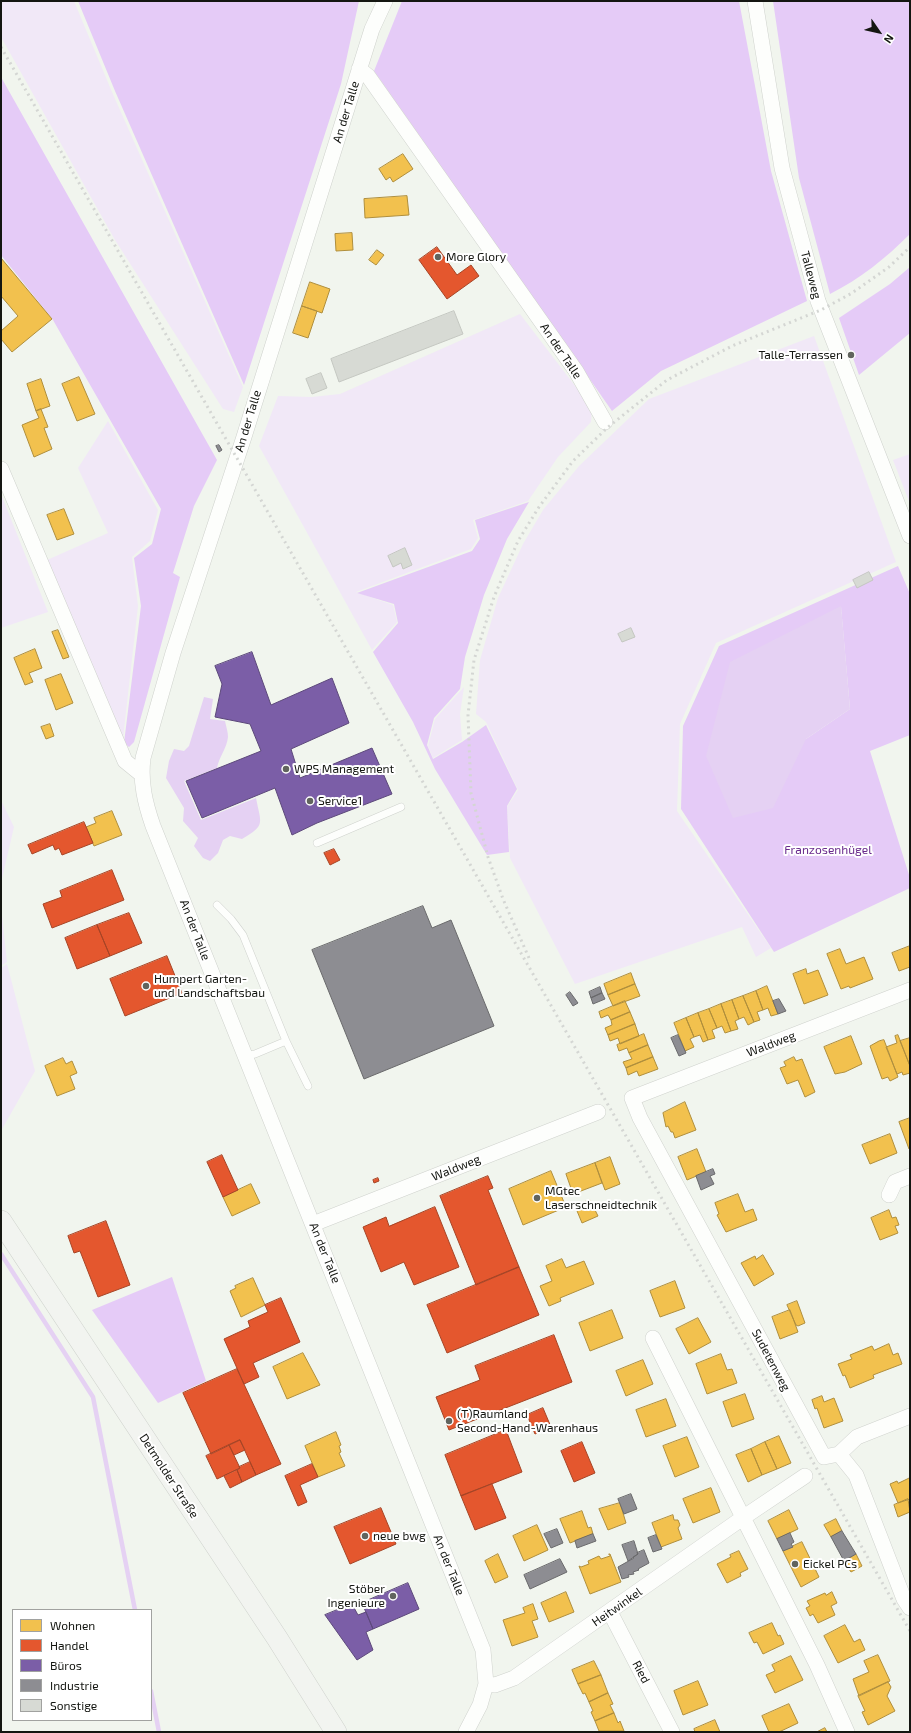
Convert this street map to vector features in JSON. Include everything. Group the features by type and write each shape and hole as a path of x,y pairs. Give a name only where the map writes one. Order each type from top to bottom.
{"street":[{"name":"An der Talle","path":"372,1 372,29"},
{"name":"An der Talle","path":"385,1 372,29 243,440 173,653 143,758 141,774 146,807 153,826 483,1650 486,1684 480,1705 466,1732"},
{"name":"Talleweg","path":"755,1 782,168 818,301 910,536"},
{"name":"An der Talle","path":"359,69 368,76 571,364 606,422"},
{"path":"1,469 125,761 141,774"},
{"name":"Waldweg","path":"632,1098 910,990"},
{"name":"Sudetenweg","path":"632,1098 640,1118 824,1456 839,1454"},
{"name":"Waldweg","path":"313,1224 598,1112"},
{"path":"889,1195 895,1182 910,1176"},
{"name":"Detmolder Straße","path":"1,1221 277,1638 336,1732"},
{"path":"654,1338 817,1665 847,1732"},
{"path":"910,1416 857,1437 839,1454 856,1475 904,1599 910,1608"},
{"name":"Heitwinkel","path":"486,1684 495,1685 514,1678 805,1476"},
{"name":"Ried","path":"610,1612 672,1732"}],"lane":[{"path":"317,843 402,807"},
{"path":"217,905 231,919 243,935 286,1042 308,1086"},
{"path":"245,1056 255,1054 286,1042"}],"shaded area":[{"path":"1,1 74,1 112,92 243,387 234,412 223,409 115,240 1,37"},
{"path":"520,314 592,408 591,422 558,457 528,501 473,520 478,538 471,549 356,592 393,605 397,622 372,650 259,446 278,396 312,397 340,394"},
{"path":"814,336 896,562 716,643 680,724 677,811 771,948 756,957 742,927 575,984 510,858 507,807 518,790 486,722 476,714 480,660 498,598 523,544 543,510 579,466 649,399"},
{"path":"108,421 158,510 150,541 132,557 138,606 122,747 47,560 108,533 78,468"},
{"path":"910,454 910,504 893,460"},
{"path":"1,494 48,612 1,628"},
{"path":"841,606 850,709 806,739 773,808 733,818 706,756 730,662"},
{"path":"464,687 460,714 462,740 433,758 428,746 435,719"},
{"path":"204,697 213,699 210,719 225,721 228,737 217,768 184,781 201,820 256,798 260,819 258,827 242,839 230,836 223,840 218,853 210,861 203,858 194,846 198,838 183,821 184,808 166,778 169,761 174,749 184,751 189,746"},
{"path":"1,800 14,827 1,883"},
{"path":"1,906 7,962 1,966"},
{"path":"7,964 35,1071 1,1131 1,968"}],"green space":[{"path":"78,1 359,1 341,84 244,385 115,91"},
{"path":"402,1 739,1 771,171 807,301 661,371 612,411 374,71"},
{"path":"773,1 910,1 910,234 892,251 852,282 830,294 799,178"},
{"path":"1,77 217,460 194,506 173,573 180,577 134,742 129,747 124,743 141,606 134,558 152,544 161,509 53,320 1,255"},
{"path":"910,267 910,333 859,375 839,318 890,284"},
{"path":"529,502 507,539 484,595 465,657 460,689 434,718 427,745 433,759 462,742 486,725 517,789 507,806 509,852 487,855 435,769 413,722 373,652 398,623 394,604 357,593 472,551 480,539 475,520"},
{"name":"Franzosenhügel","path":"898,566 910,594 910,735 870,751 910,878 910,888 774,952 681,809 683,726 719,646","holes":["841,607 850,709 806,739"]},
{"path":"172,1277 206,1381 158,1403 92,1310"}],"building: Wohnen":[{"path":"403,154 413,169 393,182 390,177 386,180 379,169"},
{"path":"407,196 409,215 365,218 364,199"},
{"path":"352,233 353,250 336,251 335,234"},
{"path":"377,250 384,255 376,265 369,260"},
{"path":"1,258 52,319 12,352 1,339 1,331 18,316 1,296"},
{"path":"310,282 330,289 322,313 302,306"},
{"path":"302,306 317,311 308,338 293,333"},
{"path":"79,377 95,414 77,421 62,384"},
{"path":"41,379 50,406 36,411 27,384"},
{"path":"41,409 48,427 44,428 52,449 34,457 22,425 39,418 36,411"},
{"path":"64,509 74,534 57,540 47,515"},
{"path":"58,630 69,657 63,659 52,632"},
{"path":"35,649 42,668 29,673 33,682 25,685 14,658"},
{"path":"61,674 73,703 56,710 45,680"},
{"path":"50,724 54,736 46,739 41,727"},
{"path":"112,811 122,835 94,846 86,827 96,823 94,818"},
{"path":"910,946 910,967 899,971 892,953"},
{"path":"840,949 846,964 864,957 873,979 850,988 849,986 841,989 827,954"},
{"path":"806,969 807,974 818,970 828,995 804,1004 793,974"},
{"path":"631,973 635,984 608,995 604,984"},
{"path":"635,984 640,996 613,1006 608,995"},
{"path":"767,986 778,1014 771,1016 768,1008 763,1010 756,991"},
{"path":"756,991 763,1010 757,1012 760,1020 754,1022 743,996"},
{"path":"743,996 754,1022 748,1025 744,1017 739,1019 732,1000"},
{"path":"732,1000 739,1019 735,1021 738,1029 731,1031 721,1004"},
{"path":"625,1001 630,1012 611,1020 608,1015 601,1018 599,1012"},
{"path":"721,1004 731,1031 725,1033 722,1026 717,1028 709,1009"},
{"path":"709,1009 717,1028 712,1030 715,1038 708,1040 698,1013"},
{"path":"630,1012 635,1024 608,1035 605,1028 612,1025 611,1020"},
{"path":"698,1013 708,1040 703,1042 700,1035 694,1037 686,1018"},
{"path":"686,1018 694,1037 690,1039 694,1047 685,1051 674,1023"},
{"path":"635,1024 639,1036 620,1044 618,1038 610,1041 608,1035"},
{"path":"644,1034 648,1045 629,1053 627,1048 619,1051 617,1045"},
{"path":"898,1035 910,1066 910,1073 903,1075 902,1072 897,1074 886,1047 897,1043 895,1036"},
{"path":"851,1036 862,1064 845,1072 835,1074 824,1047"},
{"path":"910,1038 910,1066 900,1041"},
{"path":"884,1040 898,1077 890,1081 888,1077 882,1079 870,1046"},
{"path":"648,1045 653,1057 626,1068 623,1062 632,1059 629,1053"},
{"path":"653,1057 658,1069 639,1076 637,1071 628,1075 626,1068"},
{"path":"794,1057 796,1061 802,1059 815,1092 805,1097 798,1080 787,1084 780,1068 786,1066 784,1062"},
{"path":"63,1058 66,1064 72,1061 77,1073 70,1076 75,1089 57,1096 45,1066"},
{"path":"685,1102 696,1130 675,1138 673,1132 671,1132 668,1126 666,1127 663,1113"},
{"path":"910,1118 910,1149 909,1149 899,1122"},
{"path":"890,1134 897,1153 870,1164 862,1145"},
{"path":"697,1149 706,1172 687,1180 678,1157"},
{"path":"610,1157 620,1184 605,1190 595,1163"},
{"path":"595,1163 602,1183 573,1194 566,1174"},
{"name":"MGtec Laserschneidtechnik","path":"551,1171 566,1207 523,1225 509,1189"},
{"path":"251,1184 260,1203 232,1216 223,1197"},
{"path":"738,1194 745,1212 753,1209 757,1220 726,1232 717,1215 719,1214 715,1203"},
{"path":"590,1200 598,1216 582,1223 575,1206"},
{"path":"889,1210 892,1218 896,1217 899,1225 895,1226 898,1233 880,1240 871,1218"},
{"path":"763,1255 774,1274 754,1286 741,1263 755,1256 756,1259"},
{"path":"562,1259 566,1268 584,1261 594,1284 560,1298 561,1301 549,1306 540,1286 552,1281 546,1266"},
{"path":"253,1278 265,1305 241,1317 230,1291 236,1288 235,1286"},
{"path":"675,1281 685,1308 660,1317 650,1291"},
{"path":"797,1301 805,1323 798,1326 796,1325 787,1305"},
{"path":"612,1310 623,1338 590,1351 579,1323"},
{"path":"790,1310 798,1332 780,1339 772,1317"},
{"path":"698,1318 711,1342 689,1354 676,1329"},
{"path":"889,1344 893,1355 898,1353 902,1364 873,1375 874,1378 850,1388 845,1375 843,1376 838,1364 852,1359 850,1355 872,1346 874,1350"},
{"path":"303,1353 320,1385 287,1399 273,1367"},
{"path":"721,1354 727,1370 732,1369 737,1383 707,1394 696,1364"},
{"path":"643,1360 653,1384 626,1396 616,1371"},
{"path":"745,1394 754,1419 732,1427 723,1402"},
{"path":"822,1396 824,1402 834,1398 843,1421 824,1428 817,1408 815,1409 812,1400"},
{"path":"666,1399 676,1426 646,1437 636,1410"},
{"path":"336,1432 341,1445 339,1446 341,1452 339,1453 345,1466 318,1477 305,1446"},
{"path":"779,1436 791,1463 777,1469 765,1442"},
{"path":"687,1437 699,1467 675,1477 663,1446"},
{"path":"765,1442 777,1469 762,1475 751,1449"},
{"path":"751,1449 762,1475 748,1482 736,1455"},
{"path":"910,1478 910,1499 898,1503 890,1484 897,1481 898,1483"},
{"path":"711,1488 720,1512 693,1523 683,1499"},
{"path":"908,1499 910,1512 898,1517 894,1505"},
{"path":"620,1503 626,1523 608,1530 599,1509"},
{"path":"789,1510 798,1529 777,1539 768,1521"},
{"path":"582,1511 588,1528 591,1527 593,1534 570,1543 560,1519"},
{"path":"673,1515 674,1520 678,1520 680,1525 678,1528 682,1539 661,1547 652,1523"},
{"path":"836,1519 842,1531 831,1537 824,1525"},
{"path":"537,1525 548,1550 524,1561 513,1536"},
{"path":"802,1542 819,1577 801,1587 783,1551"},
{"path":"739,1551 748,1569 740,1573 741,1576 727,1583 717,1564"},
{"path":"498,1554 508,1577 495,1583 485,1561"},
{"path":"610,1554 621,1582 590,1594 579,1566 581,1567 589,1564 588,1561 599,1556 601,1559 610,1556"},
{"path":"856,1554 862,1566 851,1572 844,1561"},
{"path":"566,1592 574,1612 549,1622 541,1603"},
{"path":"832,1592 837,1603 831,1606 835,1615 818,1623 813,1614 810,1616 806,1608 810,1606 807,1601 825,1593 826,1595"},
{"path":"533,1604 538,1619 532,1621 538,1637 512,1646 503,1620 525,1613 523,1608"},
{"path":"772,1623 778,1636 780,1635 784,1644 763,1654 757,1642 754,1643 749,1633"},
{"path":"845,1625 854,1642 860,1639 865,1650 838,1663 824,1636"},
{"path":"878,1655 890,1681 859,1696 853,1679 869,1672 864,1661"},
{"path":"791,1656 803,1680 775,1693 766,1675 775,1671 772,1665"},
{"path":"594,1661 601,1675 578,1684 572,1670"},
{"path":"601,1675 608,1693 589,1702 585,1693 583,1694 578,1684"},
{"path":"698,1681 708,1705 683,1715 674,1691"},
{"path":"888,1682 891,1687 887,1696 895,1711 868,1725 862,1712 865,1711 858,1696"},
{"path":"608,1693 613,1704 610,1705 614,1713 595,1721 589,1702"},
{"path":"789,1704 798,1723 779,1732 769,1732 762,1716"},
{"path":"614,1713 618,1723 620,1721 624,1731 599,1731 595,1721"},
{"path":"715,1720 720,1732 695,1732 694,1729"},
{"path":"825,1728 827,1732 817,1732"}],"building: Handel":[{"path":"437,247 457,275 471,265 479,276 447,299 419,260"},
{"path":"84,822 93,843 62,855 59,848 55,850 53,845 32,854 28,845"},
{"path":"334,849 340,860 330,865 324,853"},
{"path":"112,870 124,900 52,928 43,904 62,897 60,891"},
{"path":"129,913 142,943 110,956 97,925"},
{"path":"97,925 110,956 77,969 65,938"},
{"name":"Humpert Garten- und Landschaftsbau","path":"167,956 182,993 125,1016 110,979"},
{"path":"222,1155 238,1190 223,1197 207,1162"},
{"path":"488,1176 493,1188 488,1190 519,1267 476,1285 440,1196"},
{"path":"378,1178 379,1181 374,1183 373,1180"},
{"path":"435,1207 459,1267 414,1285 404,1262 381,1272 363,1227 386,1217 389,1226"},
{"path":"106,1221 130,1285 98,1297 80,1251 74,1253 68,1236"},
{"path":"519,1267 539,1315 447,1353 427,1305"},
{"path":"281,1298 300,1342 253,1363 259,1377 244,1384 224,1339 250,1327 248,1321 268,1312 265,1305"},
{"path":"554,1335 572,1382 449,1430 436,1397 480,1380 475,1366"},
{"path":"237,1369 281,1464 256,1475 240,1440 211,1454 183,1393"},
{"path":"543,1408 551,1427 535,1434 527,1415"},
{"path":"506,1430 522,1472 461,1496 445,1455"},
{"path":"240,1440 245,1450 234,1455 229,1445"},
{"path":"582,1442 595,1473 574,1482 561,1451"},
{"path":"229,1445 240,1468 217,1479 206,1456"},
{"path":"250,1462 256,1475 242,1482 237,1470 240,1468 239,1467"},
{"path":"312,1464 318,1477 300,1485 307,1502 298,1506 285,1476"},
{"path":"237,1470 242,1482 230,1488 224,1476"},
{"path":"492,1484 506,1518 475,1530 461,1496"},
{"name":"neue bwg","path":"381,1508 396,1544 350,1564 334,1527"}],"building: Büros":[{"path":"252,652 271,705 332,678 349,723 291,749 300,778 372,748 392,794 317,823 292,835 275,788 202,818 186,781 261,751 250,724 215,717 222,684 215,666"},
{"path":"408,1583 419,1609 373,1629 362,1603"},
{"path":"352,1604 358,1615 366,1612 373,1629 366,1632 373,1650 357,1660 325,1615"}],"building: Industrie":[{"path":"219,445 222,450 219,452 216,446"},
{"path":"423,906 432,928 451,920 494,1026 364,1079 312,950"},
{"path":"600,987 602,993 591,998 589,992"},
{"path":"570,992 578,1003 573,1006 566,995"},
{"path":"602,993 605,999 593,1004 591,998"},
{"path":"779,999 786,1011 778,1014 773,1001"},
{"path":"678,1035 686,1053 679,1056 671,1038"},
{"path":"713,1169 715,1174 710,1176 714,1184 701,1190 696,1176"},
{"path":"631,1494 637,1509 624,1514 618,1499"},
{"path":"557,1529 563,1543 551,1548 544,1534"},
{"path":"842,1531 856,1554 844,1561 831,1537"},
{"path":"790,1533 794,1542 791,1544 793,1547 783,1551 777,1539"},
{"path":"593,1534 596,1541 577,1548 575,1541"},
{"path":"656,1535 662,1549 653,1552 648,1538"},
{"path":"634,1541 638,1554 628,1561 622,1545"},
{"path":"644,1550 649,1563 633,1572 634,1574 628,1575 629,1577 622,1579 618,1567 634,1558 633,1557 638,1554 637,1553"},
{"path":"560,1559 567,1572 530,1589 524,1575"}],"building: Sonstige":[{"path":"454,311 463,334 339,382 331,359"},
{"path":"321,373 327,388 312,394 306,379"},
{"path":"405,548 412,565 403,569 401,563 393,567 388,556"},
{"path":"869,572 873,580 857,588 853,580"},
{"path":"631,628 635,637 622,642 618,634"}],"waterway":[{"path":"1,1254 93,1397 135,1609"},
{"path":"152,1696 159,1732"}],"railway":[{"path":"1,47 910,1631"},
{"path":"529,958 503,899 488,857 471,793 468,715 474,660 494,597 518,541 539,507 573,461 607,428 667,380 732,346 821,310 852,293 889,267 910,247"}],"place":[{"name":"More Glory","path":"438,257"},
{"name":"Talle-Terrassen","path":"851,355"},
{"name":"WPS Management","path":"286,769"},
{"name":"Service1","path":"310,801"},
{"name":"Humpert Garten- und Landschaftsbau","path":"146,986"},
{"name":"MGtec Laserschneidtechnik","path":"537,1198"},
{"name":"(T)Raumland Second-Hand-Warenhaus","path":"449,1421"},
{"name":"neue bwg","path":"365,1536"},
{"name":"Eickel PCs","path":"795,1564"},
{"name":"Stöber Ingenieure","path":"393,1596"}]}
